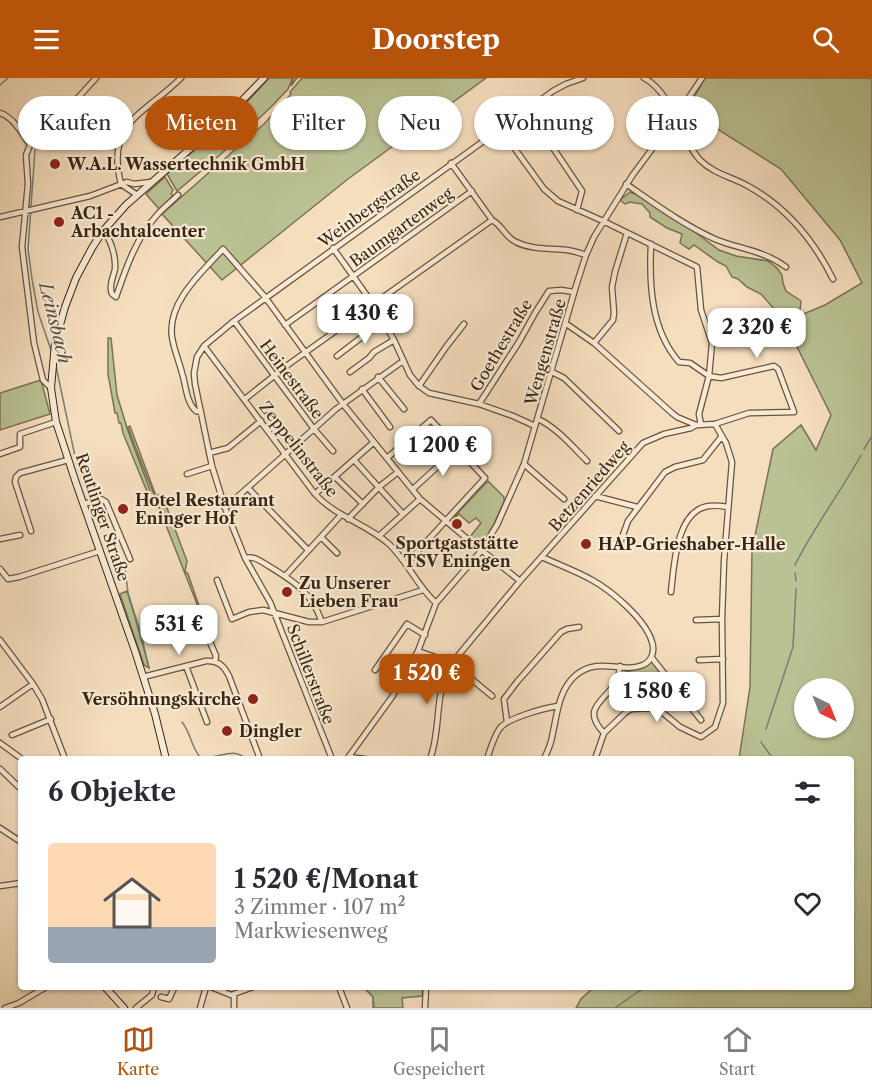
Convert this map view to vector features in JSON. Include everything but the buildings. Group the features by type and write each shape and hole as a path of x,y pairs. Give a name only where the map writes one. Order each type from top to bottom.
{"main road":[{"name":"Reutlinger Straße","path":"165,756 143,677 56,422 51,396 55,343 76,278 103,231 137,195 224,119 264,78"},
{"path":"108,990 124,1008"}],"street":[{"path":"79,96 96,78"},
{"path":"137,195 121,184 117,153 121,137 133,118 181,78"},
{"name":"Weinbergstraße","path":"546,96 583,78"},
{"path":"644,78 658,88 663,96"},
{"name":"Wengenstraße","path":"690,96 702,78"},
{"path":"2,114 18,129"},
{"name":"Weinbergstraße","path":"204,346 265,297 474,147"},
{"path":"28,150 26,154 28,184 22,247 34,343 43,380 51,388"},
{"path":"515,150 544,189 558,201 697,267 701,310 712,343 709,375 698,425 672,413 594,343 566,323"},
{"path":"554,150 582,191 578,210"},
{"name":"Wengenstraße","path":"349,756 392,697 418,651 436,603 481,551 502,515 524,464 586,255 603,221 651,150"},
{"path":"693,150 712,170 759,192 787,215 813,245 833,279"},
{"path":"451,164 492,220 497,222 505,235 515,242 534,248 568,250 586,255"},
{"path":"0,217 90,196 127,182 134,184 152,182"},
{"path":"134,184 137,195"},
{"path":"626,184 683,222 718,240 759,252 786,267"},
{"name":"Baumgartenweg","path":"285,325 472,191"},
{"path":"103,231 109,238 114,256 115,269 111,289 112,295 116,297 126,267 138,242 156,216 178,195"},
{"path":"245,399 305,352 492,220"},
{"path":"594,343 613,320 612,287 627,233"},
{"path":"651,244 652,298 662,336 669,351 679,362 690,363 709,375"},
{"path":"333,248 373,304 412,378 419,386 429,393 479,404 535,426"},
{"path":"201,412 191,406 171,327 181,297 188,286 223,249 265,297 343,404 420,499 481,551 520,580"},
{"name":"Goethestraße","path":"479,404 549,291 574,292"},
{"name":"Heinestraße","path":"234,321 333,451"},
{"path":"338,356 384,322"},
{"path":"419,386 464,324"},
{"path":"350,372 378,349 394,340"},
{"name":"Schillerstraße","path":"204,346 197,357 194,373 212,466 225,508 245,558 270,602 331,756"},
{"name":"Zeppelinstraße","path":"204,346 315,494 327,506 379,536 394,549 423,590 436,603"},
{"path":"225,508 343,404 403,361"},
{"name":"Betzenriedweg","path":"431,756 441,690 447,670 520,580 643,443 664,434 698,425 715,424 749,413 794,412 778,369 774,366 721,378 709,375"},
{"path":"552,372 564,378 619,430"},
{"path":"378,377 404,409"},
{"path":"362,389 390,427"},
{"path":"538,419 547,423 587,461"},
{"path":"387,459 431,420 484,478 406,564"},
{"path":"0,454 21,447 20,434 56,422"},
{"path":"209,453 228,448 261,422"},
{"path":"596,756 604,733 632,709 657,708 680,727 701,737 715,727 723,703 724,561 732,462 730,453 715,424"},
{"path":"619,546 628,521 665,472 703,460 722,436"},
{"path":"315,494 374,442"},
{"path":"413,489 458,448"},
{"path":"31,531 16,484 16,477 20,473 68,460"},
{"path":"354,460 403,514"},
{"path":"524,464 564,499"},
{"path":"188,474 212,466"},
{"path":"348,519 379,487 398,472"},
{"path":"335,477 363,504"},
{"path":"248,488 308,549"},
{"path":"595,496 638,507"},
{"path":"84,504 101,499 106,502 130,559"},
{"path":"379,536 420,499"},
{"path":"671,591 680,537 692,512 708,506 728,507"},
{"path":"286,575 341,514"},
{"path":"0,539 20,535"},
{"path":"321,537 337,553"},
{"path":"0,570 8,579 19,577 100,551"},
{"path":"542,557 595,581 622,603 644,626 654,647 651,658 646,664 636,667 604,665 586,668 576,675 568,684 558,706 552,740 545,756"},
{"path":"245,558 255,558 296,582 313,601 322,622"},
{"path":"217,580 232,619 249,612 263,610 309,622 322,622 423,590"},
{"path":"696,620 722,619"},
{"path":"375,670 407,624 425,634"},
{"path":"507,722 504,699 561,632 579,627"},
{"path":"207,635 216,656 215,661"},
{"path":"0,640 42,699 64,756"},
{"path":"418,651 452,663 492,696"},
{"path":"651,658 701,720"},
{"path":"699,660 723,659"},
{"path":"143,677 206,661 215,661 223,666 230,676 259,756"},
{"path":"186,666 207,722"},
{"path":"604,733 594,718 594,708 617,680 620,666"},
{"path":"0,707 33,684"},
{"path":"488,756 500,729 507,722 545,708 558,706"},
{"path":"12,735 51,719"},
{"path":"0,743 18,756"},
{"path":"0,769 18,786"},
{"path":"0,828 18,840"},
{"path":"0,886 18,883"},
{"path":"5,1008 20,1005 41,990"},
{"path":"136,1008 152,995 153,990"},
{"path":"161,997 169,999 173,990"},
{"path":"200,1008 205,990"},
{"path":"218,990 234,995 246,990"},
{"path":"340,990 347,1008"},
{"path":"425,1008 426,990"},
{"path":"234,995 234,1008"},
{"path":"24,1000 27,1007"}],"green space":[{"path":"269,78 297,78 291,86 292,79 288,89 281,96 270,96 270,108 258,119 258,96 253,96"},
{"path":"302,78 486,78 461,96 378,96 378,150 388,150 222,280 162,214 235,150 258,150 258,129 270,117 270,150 366,150 366,96 289,96"},
{"path":"705,78 872,78 872,1008 576,1008 581,999 591,990 854,990 854,756 739,756 750,687 752,550 773,449 801,425 816,450 831,415 780,313 761,294 732,277 726,266 694,245 689,249 680,243 682,234 650,217 650,213 642,204 630,202 625,204 620,200 630,192 640,196 683,223 719,250 736,256 768,261 782,275 786,291 801,301 800,310 794,318 825,305 862,283 840,240 781,169 719,130 719,96 695,96"},
{"path":"194,150 225,150 177,191 167,174"},
{"path":"165,177 173,190 171,194 173,196 159,209 146,194"},
{"path":"108,338 111,338 117,395 151,493 148,494 117,413 115,413 108,374"},
{"path":"41,380 50,414 0,430 0,393"},
{"path":"130,426 156,496 159,495 161,501 164,500 187,561 185,571 208,632 136,449 128,427"},
{"path":"488,481 504,497 504,502 483,543 477,545 469,538 481,523 476,518 469,523 459,514 451,520"},
{"path":"127,591 149,668 144,665 120,594"},
{"path":"652,662 658,666 672,687 660,687 652,702 625,707 614,690 623,673"},
{"path":"367,990 423,990 422,996 402,998 403,1008 374,1008 373,997"}],"waterway":[{"path":"0,85 8,78"},
{"name":"Leinsbach","path":"35,150 28,249 38,312 51,350"},
{"name":"Leinsbach","path":"56,366 76,461 92,495"},
{"path":"864,449 872,436"},
{"path":"795,565 861,455"},
{"name":"Leinsbach","path":"125,566 128,593 149,668"},
{"path":"795,573 796,581"},
{"path":"766,729 793,647 796,589"},
{"name":"Leinsbach","path":"182,722 199,756"},
{"path":"761,742 771,756"},
{"name":"Leinsbach","path":"216,756 230,753 242,756"},
{"name":"Leinsbach","path":"366,990 373,997 373,1008"},
{"path":"615,1008 641,990"}],"place":[{"name":"W.A.L. Wassertechnik GmbH","path":"55,164"},
{"name":"AC1 - Arbachtalcenter","path":"59,222"},
{"name":"Hotel Restaurant Eninger Hof","path":"123,509"},
{"name":"Sportgaststätte TSV Eningen","path":"457,524"},
{"name":"HAP-Grieshaber-Halle","path":"586,544"},
{"name":"Zu Unserer Lieben Frau","path":"287,592"},
{"name":"Versöhnungskirche","path":"253,699"},
{"name":"Dingler","path":"227,731"}]}
